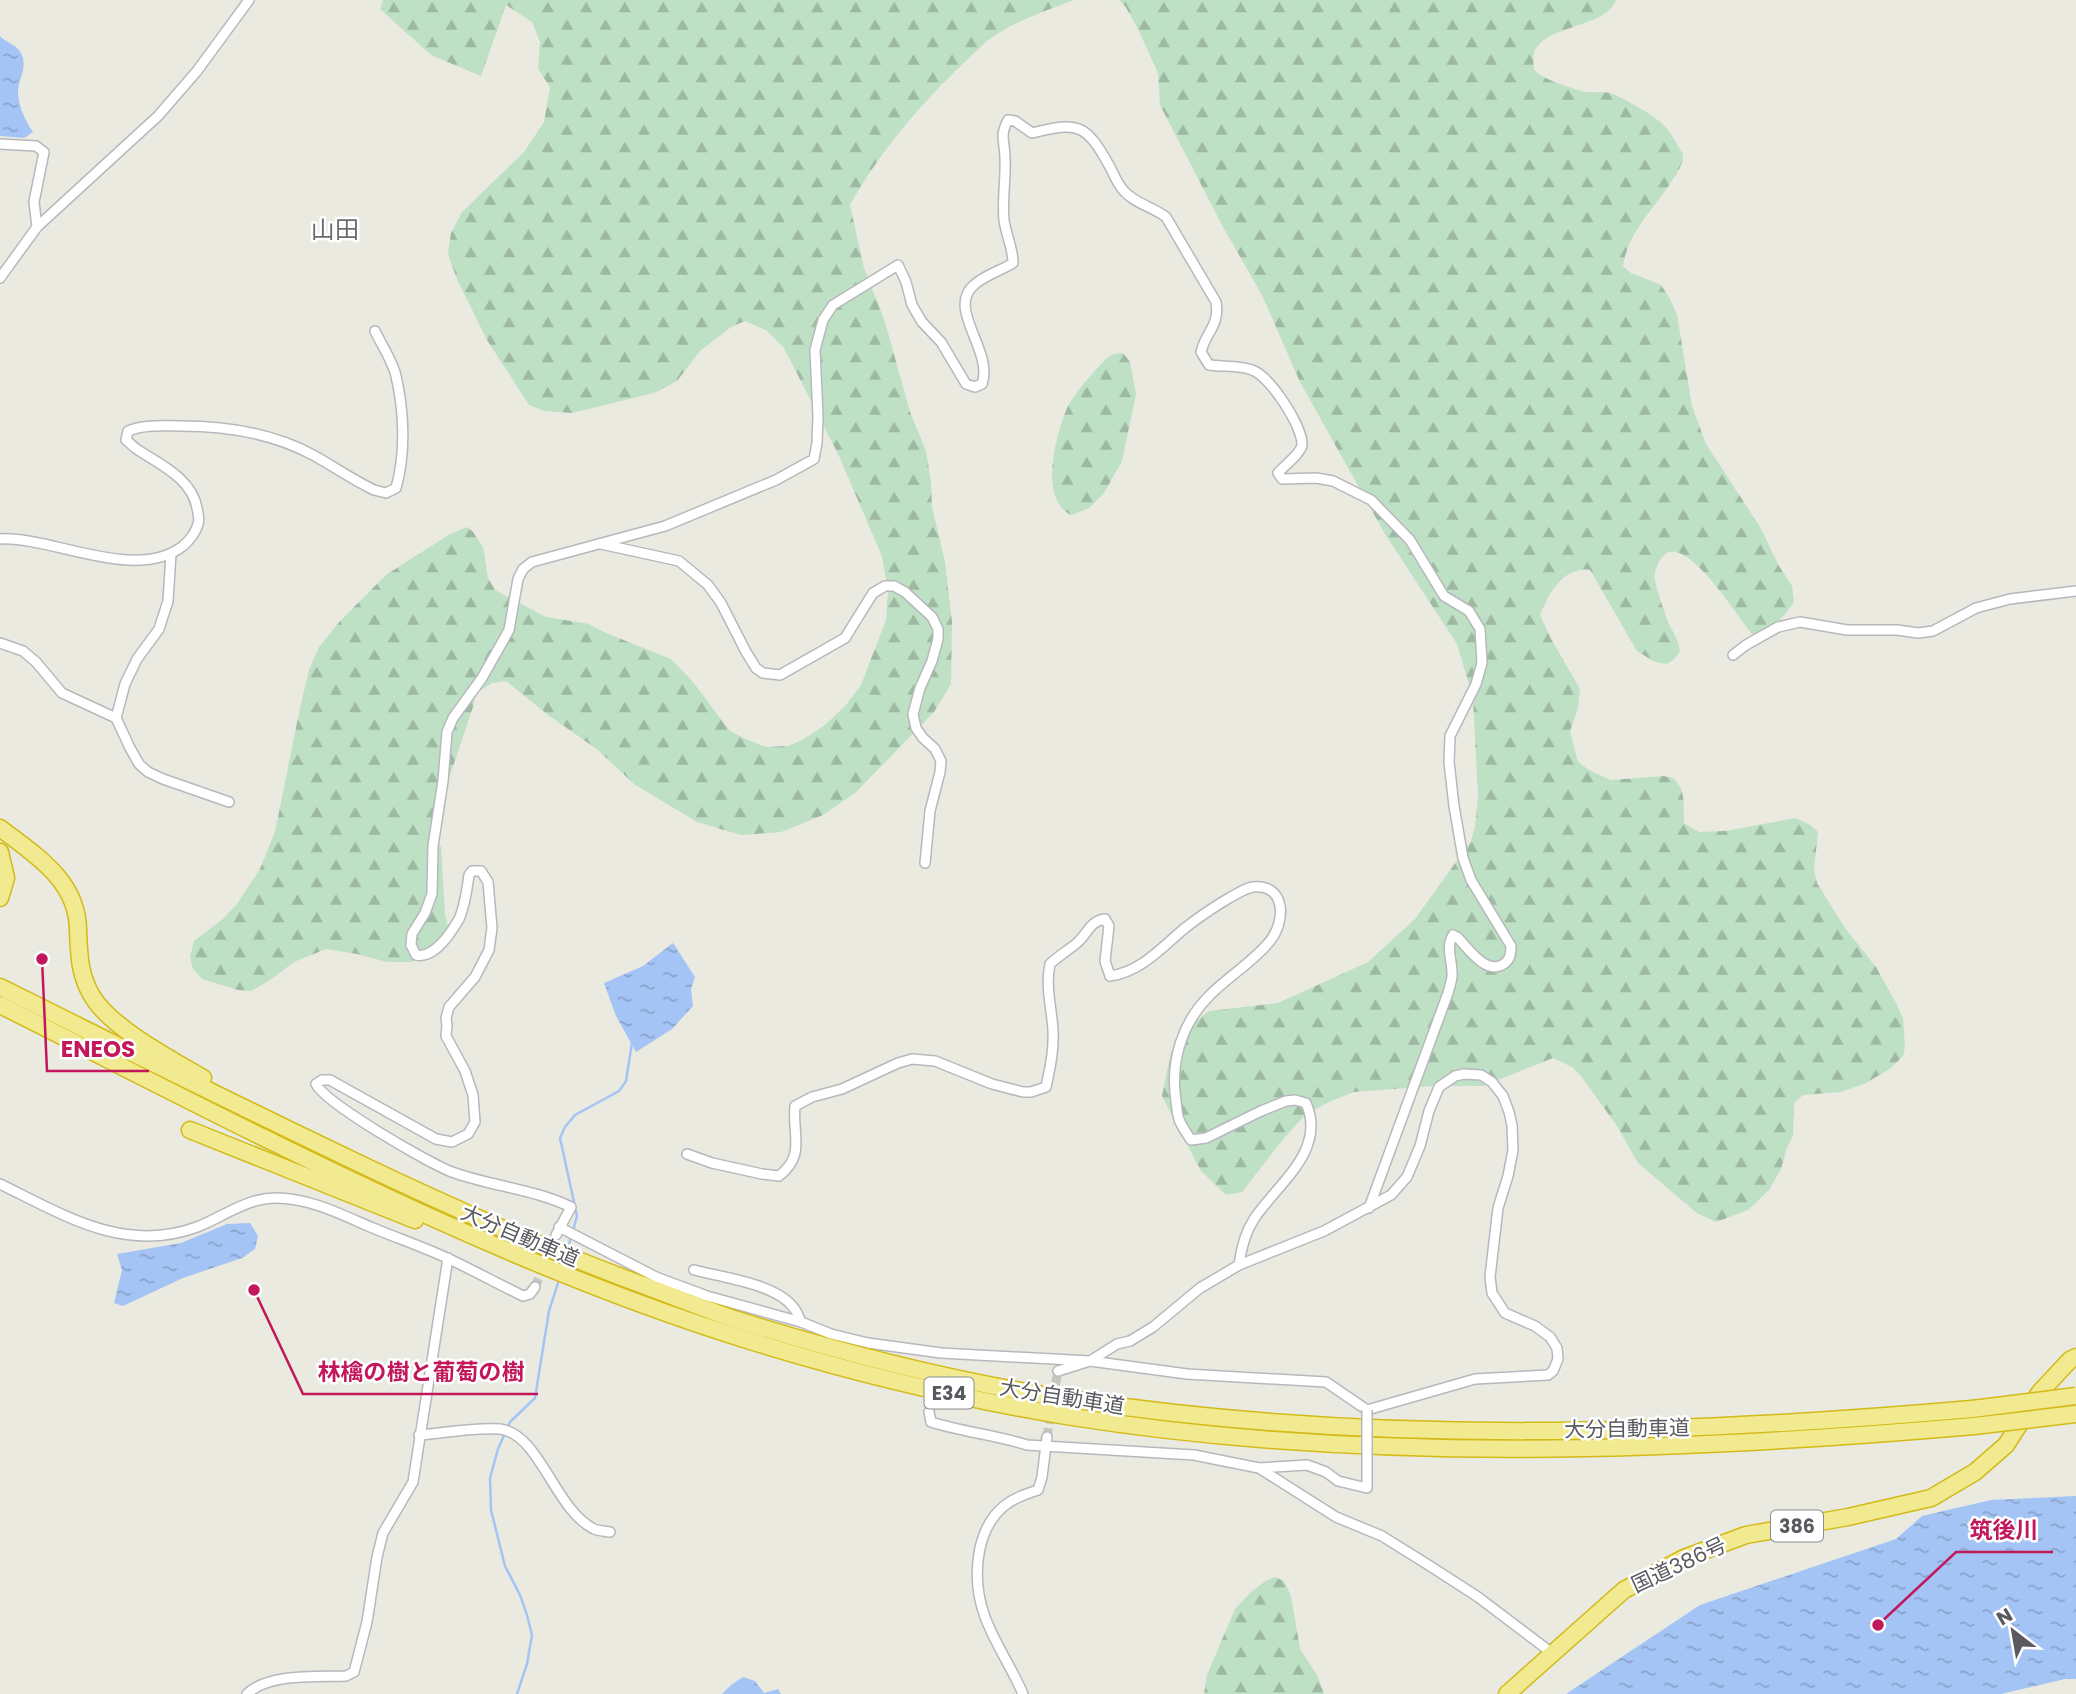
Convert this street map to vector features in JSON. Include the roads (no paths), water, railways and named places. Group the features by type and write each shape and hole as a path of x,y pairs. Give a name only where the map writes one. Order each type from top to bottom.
{"highway":[{"path":"0,828 49,866 70,893 78,926 80,966 93,998 104,1012 150,1045 229,1093 425,1195"},
{"path":"0,852 6,877 0,898"},
{"name":"大分自動車道","path":"0,987 425,1195 583,1263 731,1318 898,1364 988,1385 1087,1402 1244,1420 1417,1430 1497,1431 1701,1428 1881,1417 2076,1396"},
{"name":"大分自動車道","path":"0,1005 423,1214 582,1282 743,1339 815,1360 898,1382 1068,1416 1246,1438 1433,1447 1539,1448 1719,1444 1974,1426 2076,1415"},
{"path":"190,1130 428,1226 582,1282"},
{"name":"国道386号","path":"1507,1694 1624,1590 1684,1558 1746,1535 1848,1517 1931,1498 1975,1472 2006,1445 2040,1392 2076,1357"}],"street":[{"path":"0,278 37,227 158,116 197,71 248,0"},
{"path":"1367,1410 1326,1382 1186,1374 1090,1361 941,1353 868,1343 707,1296 656,1277 561,1231 571,1207 515,1188 451,1172 384,1136 324,1096 316,1084 322,1080 330,1080 436,1139 452,1142 468,1134 475,1122 473,1095 465,1071 446,1036 446,1018 449,1007 475,977 489,950 492,928 488,882 481,871 472,871 469,876 460,918 439,946 430,954 416,955 411,945 412,934 425,913 432,894 433,846 447,732 453,718 482,678 509,630 518,579 523,569 531,562 665,526 776,480 814,459 818,417 815,350 822,320 833,305 898,265 912,305 922,323 941,342 966,384 975,387 982,384 985,376 982,353 966,317 966,296 973,285 1013,263 1013,253 1004,222 1002,189 1005,159 1002,131 1007,120 1015,121 1032,133 1060,126 1073,126 1089,136 1124,191 1166,216 1216,302 1216,324 1201,352 1209,365 1252,369 1264,376 1297,426 1302,443 1299,453 1278,473 1282,479 1316,478 1333,481 1371,500 1410,540 1444,596 1469,611 1480,629 1482,663 1476,684 1450,736 1448,762 1464,858 1471,880 1511,946 1511,954 1506,964 1497,967 1483,964 1457,937 1453,935 1450,938 1452,975 1448,993 1369,1208"},
{"path":"0,144 36,146 44,152 34,202 37,227"},
{"path":"0,539 38,543 90,556 139,559 171,554 186,544 199,522 196,501 177,475 126,440 128,431 141,426 235,429 263,435 293,445 374,490 386,493 396,488 401,472 403,428 400,393 396,376 375,331"},
{"path":"600,544 679,562 708,585 721,603 746,652 756,668 763,673 780,674 845,638 873,593 885,586 894,586 905,592 932,617 939,629 938,639 913,714 916,728 935,749 940,761 940,772 930,811 925,863"},
{"path":"171,554 168,601 159,629 137,659 125,684 116,718 139,764 148,772 229,802"},
{"path":"1732,655 1778,627 1800,622 1847,630 1897,630 1917,633 1933,631 1976,608 2010,599 2076,591"},
{"path":"0,643 23,651 62,693 116,718"},
{"path":"687,1154 712,1163 779,1176 790,1168 794,1160 795,1107 812,1097 849,1086 912,1059 934,1062 992,1084 1023,1092 1046,1087 1054,1054 1047,979 1050,964 1078,942 1092,924 1104,919 1109,926 1105,961 1111,976 1124,974 1149,959 1215,906 1248,888 1264,886 1275,893 1279,900 1281,911 1275,932 1271,940 1210,995 1191,1018 1181,1039 1175,1083 1179,1120 1191,1140 1206,1138 1286,1101 1306,1103 1312,1117 1311,1133 1303,1156 1254,1219 1246,1233 1240,1265"},
{"path":"1058,1371 1090,1361 1117,1344 1153,1327 1200,1288 1240,1265 1324,1231 1391,1195 1407,1177 1439,1087 1455,1076 1481,1075 1492,1082 1503,1097 1512,1125 1513,1150 1497,1208 1490,1277 1492,1293 1505,1313 1535,1326 1550,1337 1557,1348 1558,1359 1553,1371 1548,1375 1475,1379 1367,1410"},
{"path":"0,1184 83,1224 111,1233 148,1237 183,1232 257,1200 297,1200 328,1209 448,1258 523,1296 530,1294 535,1287"},
{"path":"247,1694 263,1682 346,1676 354,1672 367,1622 383,1533 413,1482 448,1258"},
{"path":"694,1270 775,1293 794,1307 801,1322"},
{"path":"939,1366 941,1353"},
{"path":"929,1412 931,1422 1027,1445 1046,1442 1194,1455 1259,1468 1307,1465 1326,1472 1338,1481 1367,1488 1367,1410"},
{"path":"419,1435 503,1429 531,1447 560,1496 575,1514 595,1529 610,1532"},
{"path":"1023,1694 986,1619 979,1600 977,1572 981,1547 994,1516 1006,1504 1038,1490 1046,1442"},
{"path":"1259,1468 1336,1517 1382,1536 1421,1560 1478,1597 1552,1653"}],"water":[{"path":"0,36 16,48 23,58 18,97 22,113 33,132 24,138 0,136"},
{"path":"673,943 695,977 691,989 693,1006 672,1029 636,1052 616,1016 604,983 643,966"},
{"path":"250,1223 258,1236 255,1249 242,1258 183,1278 123,1306 114,1303 122,1270 117,1254 181,1243 227,1224"},
{"path":"2076,1496 2076,1679 2065,1679 2001,1694 1566,1694 1700,1605 1896,1539 1922,1516 1991,1500"},
{"path":"743,1677 755,1681 764,1693 778,1689 781,1694 722,1694"}],"waterway":[{"path":"568,1248 577,1216 560,1138 575,1115 619,1091 626,1081 632,1043"},
{"path":"517,1694 527,1664 532,1635 520,1595 505,1566 491,1510 490,1478 498,1449 510,1422 535,1398 549,1311 558,1283"}],"tunnel":[{"path":"535,1287 556,1235"},
{"path":"929,1412 939,1366"},
{"path":"1053,1398 1058,1371"},
{"path":"1047,1437 1051,1412"}],"place":[{"name":"ENEOS","path":"42,959"},
{"name":"林檎の樹と葡萄の樹","path":"254,1290"},
{"name":"筑後川","path":"1878,1625"}],"district":[{"name":"山田","path":"335,230"}]}
